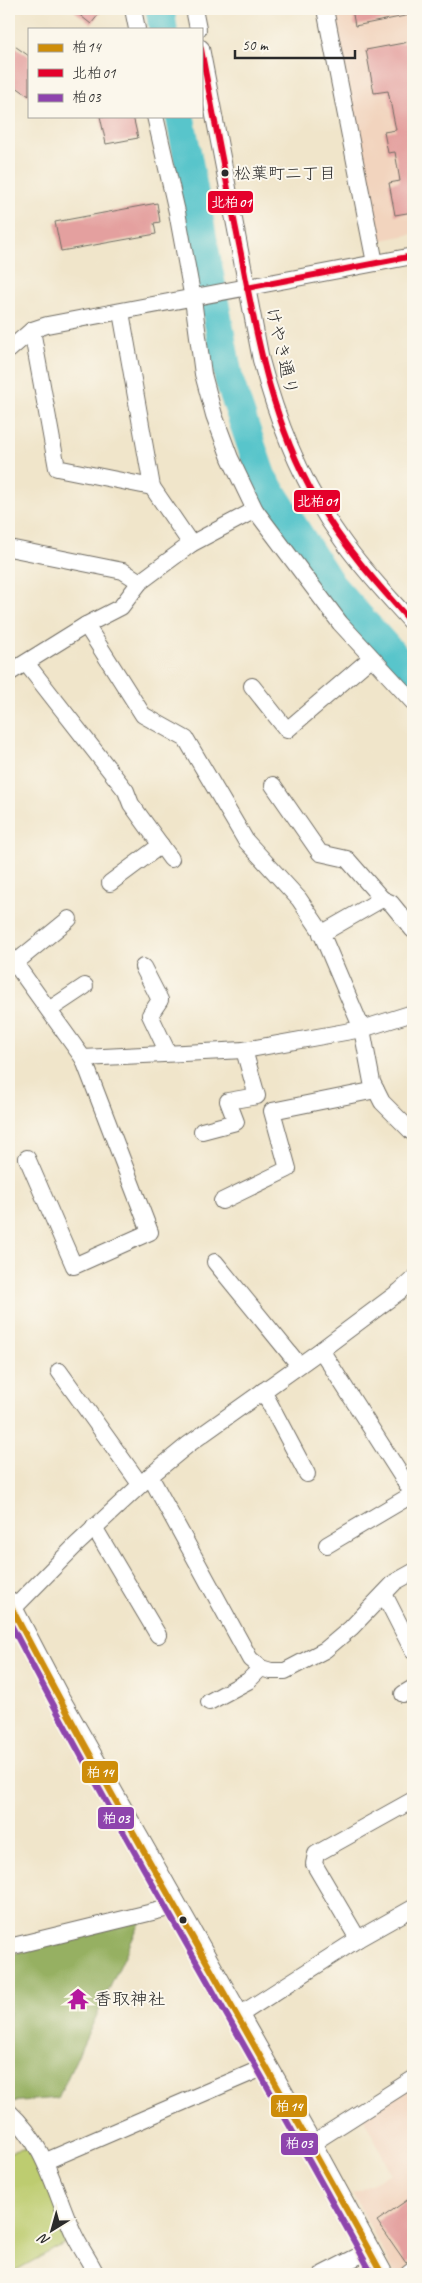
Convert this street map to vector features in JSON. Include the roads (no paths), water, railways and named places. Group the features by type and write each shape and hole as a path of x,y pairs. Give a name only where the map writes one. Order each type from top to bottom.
{"main road":[{"path":"10,1609 311,2144 382,2274"}],"street":[{"path":"133,9 137,28"},
{"path":"194,9 198,28"},
{"path":"325,9 375,264"},
{"name":"けやき通り","path":"202,53 261,360 271,400 300,470 322,510 342,540 413,624"},
{"path":"154,118 197,298 203,374 214,415 230,458 255,510 340,623 371,658 393,678 413,702"},
{"path":"9,350 32,330 46,326 413,256"},
{"path":"121,312 152,486 191,544"},
{"path":"32,330 57,468 152,486"},
{"path":"9,673 86,625 121,608 140,582 191,544 255,510"},
{"path":"9,548 124,570 140,582"},
{"path":"86,625 143,715 186,739 246,841 299,899 321,934 362,1029 372,1082 382,1102 413,1133"},
{"path":"252,686 287,730 371,658"},
{"path":"26,663 126,790 130,804 172,859"},
{"path":"272,785 320,853 347,859 382,899 391,903 413,930"},
{"path":"110,883 161,845"},
{"path":"321,934 382,899"},
{"path":"27,1158 74,1266 150,1232 83,1058 12,959 69,919"},
{"path":"143,967 160,1000 150,1015 168,1053"},
{"path":"49,1010 84,986"},
{"path":"83,1058 244,1050 362,1029 413,1014"},
{"path":"202,1131 236,1122 228,1101 257,1096 244,1050"},
{"path":"222,1201 288,1169 272,1111 376,1090"},
{"path":"215,1262 298,1365"},
{"path":"10,1609 145,1480 189,1444 321,1350 400,1291 413,1279"},
{"path":"321,1350 413,1494 327,1545"},
{"path":"59,1371 145,1480 250,1659 261,1668 271,1671 284,1671 325,1650 351,1628 395,1582 413,1572"},
{"path":"262,1391 307,1474"},
{"path":"94,1527 158,1634"},
{"path":"384,1594 413,1651"},
{"path":"209,1702 248,1681 261,1668"},
{"path":"358,1939 314,1864 316,1854 413,1800"},
{"path":"9,1948 169,1908 175,1904"},
{"path":"238,2016 358,1939 413,1908"},
{"path":"46,2161 266,2066"},
{"path":"311,2144 413,2079"},
{"path":"9,2112 26,2130 46,2161 73,2233 96,2274"},
{"path":"323,2274 370,2250"},
{"path":"408,2274 413,2270"}],"waterway":[{"path":"160,9 163,28"},
{"path":"180,118 229,380 262,477 332,586 413,677"}],"place":[{"name":"松葉町二丁目","path":"225,173"},
{"name":"香取神社","path":"78,1999"}]}
